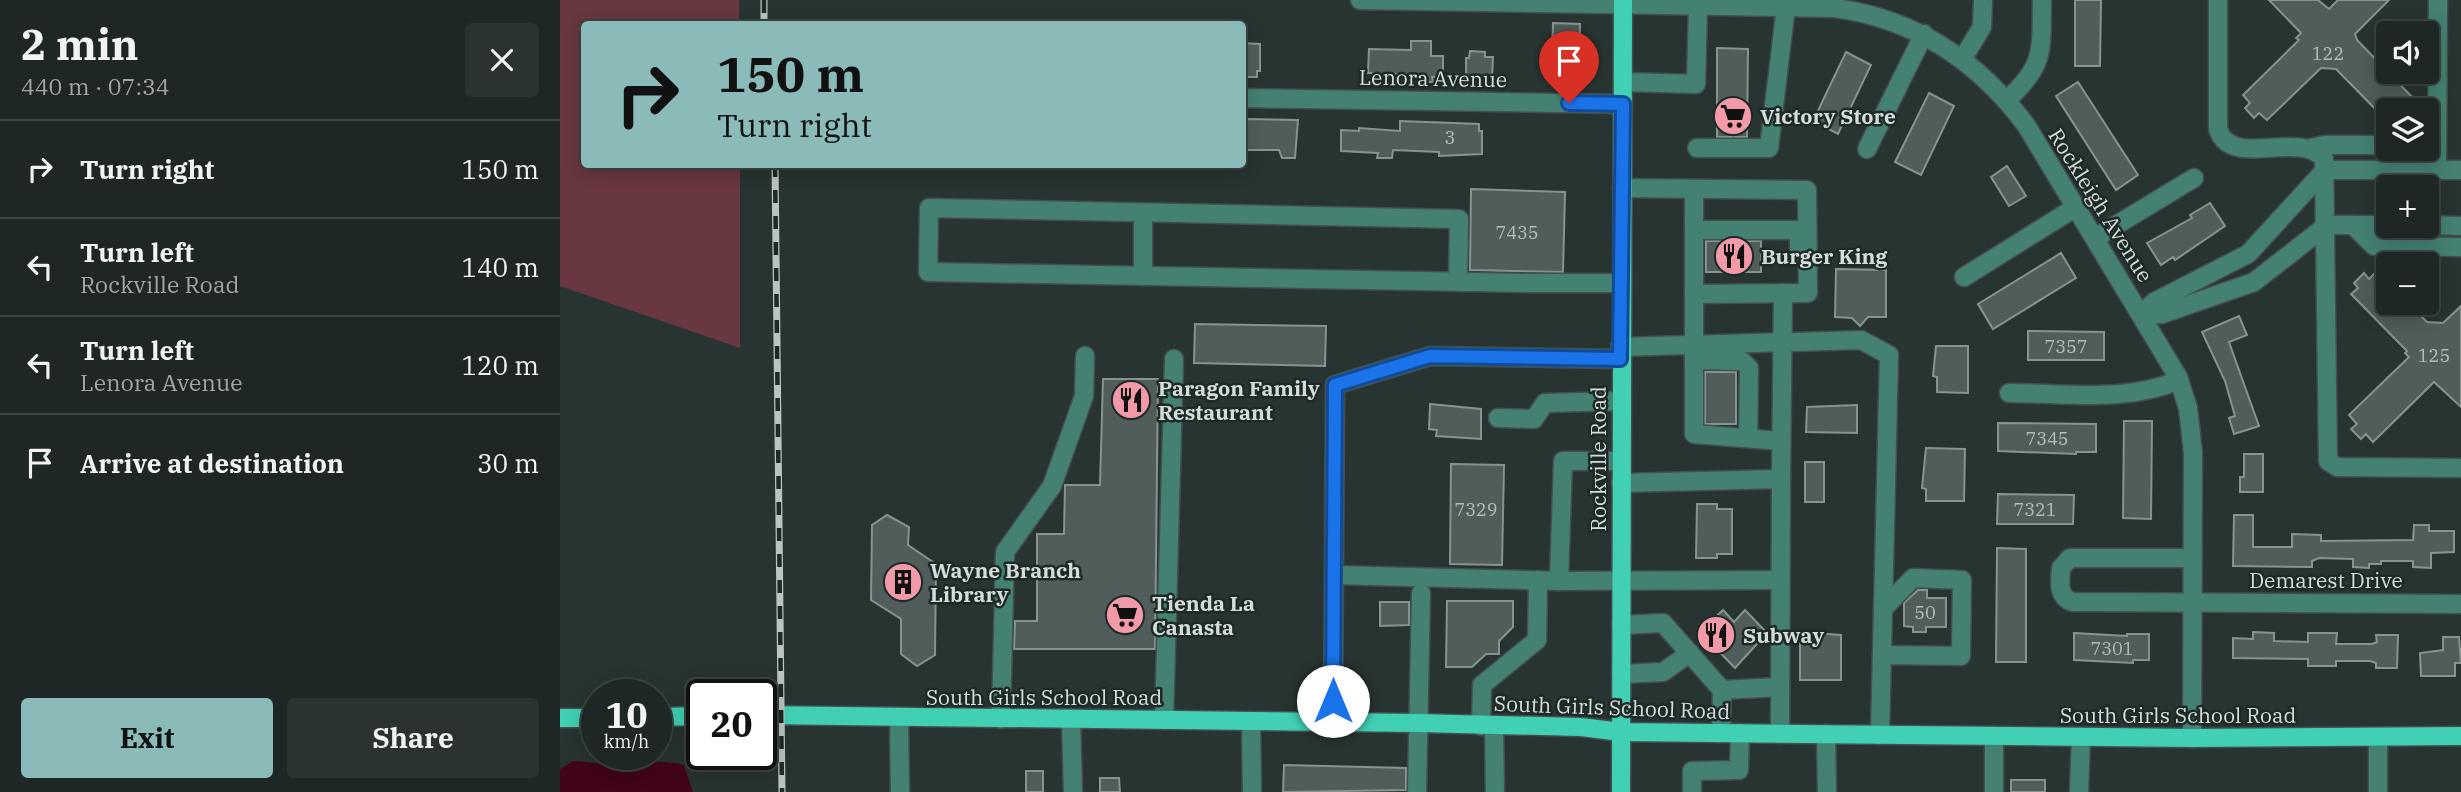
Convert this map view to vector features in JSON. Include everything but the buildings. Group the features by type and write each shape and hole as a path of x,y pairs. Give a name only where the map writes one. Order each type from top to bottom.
{"main road":[{"name":"Rockville Road","path":"1622,792 1620,353 1623,3"},
{"name":"South Girls School Road","path":"777,715 899,719 1418,723 1581,727 1621,732 2192,738 2461,737"},
{"path":"560,718 581,718"}],"street":[{"name":"Rockleigh Avenue","path":"1360,0 1698,6 1825,4 1881,17 1924,34 1963,58 2007,100 2143,314 2179,380 2188,408 2193,439 2192,738"},
{"path":"1963,58 1979,33 1983,0"},
{"path":"2007,100 2026,83 2038,62 2042,0"},
{"path":"2218,0 2218,129 2223,141 2237,148 2376,145"},
{"path":"2437,170 2438,0"},
{"path":"1623,82 1696,84 1698,6"},
{"path":"1697,148 1769,148 1786,6"},
{"path":"1867,149 1924,34"},
{"name":"Lenora Avenue","path":"1246,98 1623,104"},
{"path":"2311,148 2324,159 2325,170 2328,461 2337,467 2461,468"},
{"path":"2400,161 2410,170"},
{"path":"2143,314 2154,302 2248,254 2325,170 2461,170"},
{"path":"2095,238 2194,178"},
{"path":"1622,188 1807,190 1808,293 1694,294"},
{"path":"1695,189 1693,434 1781,441"},
{"path":"1964,276 2076,207"},
{"path":"1458,282 1459,219 929,208 928,272 1458,282 1621,284"},
{"path":"1143,213 1143,276"},
{"path":"2143,314 2162,314 2254,282 2327,225 2376,225"},
{"path":"2353,225 2374,246 2461,247"},
{"path":"2439,225 2461,226"},
{"path":"1695,230 1799,230 1799,254 1808,260"},
{"path":"1780,734 1783,293"},
{"path":"1333,723 1335,385 1430,356 1694,353 1783,342 1861,340 1889,355 1880,735"},
{"path":"1694,353 1742,361 1749,368 1748,438"},
{"path":"1001,719 1005,552 1052,486 1084,396 1085,356"},
{"path":"1164,720 1174,359"},
{"path":"2008,393 2139,393 2179,380"},
{"path":"1498,418 1534,419 1545,402 1620,401"},
{"path":"1559,581 1563,461 1620,461"},
{"path":"1620,483 1781,479"},
{"name":"Demarest Drive","path":"2192,558 2073,557 2064,561 2060,568 2060,590 2066,600 2073,602 2461,604"},
{"path":"1334,575 1559,581 1780,580"},
{"path":"1882,655 1961,656 1962,580 1913,578 1883,609"},
{"path":"1495,792 1482,685 1536,640 1538,580"},
{"path":"1416,792 1421,593"},
{"path":"1621,625 1663,623 1722,690 1721,733"},
{"path":"1621,674 1663,673 1690,653"},
{"path":"1722,690 1780,687"},
{"path":"899,719 900,792"},
{"path":"1071,719 1073,792"},
{"path":"1251,721 1252,792"},
{"path":"1692,792 1692,771 1739,770 1741,733"},
{"path":"1826,734 1827,792"},
{"path":"1994,736 1994,792"},
{"path":"2079,792 2081,737"},
{"path":"2378,737 2378,792"}],"shaded area":[{"path":"560,0 739,0 739,21 581,21 581,168 740,168 740,348 560,286"},
{"path":"573,761 581,762 581,770 672,770 672,763 684,765 693,792 560,792 560,769"}],"railway":[{"path":"764,0 764,21"},
{"path":"775,168 782,792"}],"place":[{"name":"Victory Store","path":"1733,116"},
{"name":"Burger King","path":"1734,256"},
{"name":"Paragon Family Restaurant","path":"1131,400"},
{"name":"Wayne Branch Library","path":"903,582"},
{"name":"Tienda La Canasta","path":"1125,615"},
{"name":"Subway","path":"1716,635"}],"route":[{"path":"1333,701 1335,385 1430,356 1620,359 1623,104 1569,103"}]}
